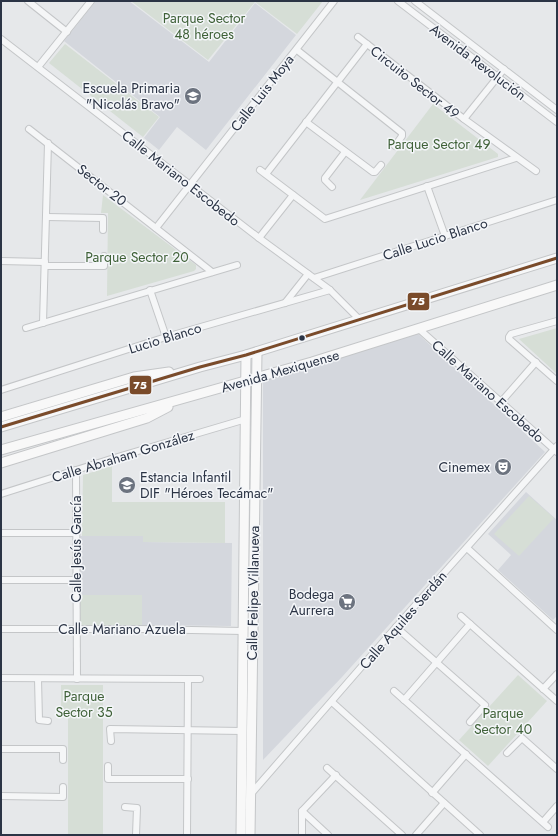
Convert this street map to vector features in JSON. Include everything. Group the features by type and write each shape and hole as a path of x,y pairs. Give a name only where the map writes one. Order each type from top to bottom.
{"main road":[{"name":"Avenida Mexiquense","path":"1,427 200,367 257,352 557,258"},
{"name":"Avenida Mexiquense","path":"1,450 247,381 419,329 557,285"},
{"name":"Calle Felipe Villanueva","path":"241,835 247,743 257,352"},
{"name":"Calle Felipe Villanueva","path":"246,355 247,381 242,732 247,743 250,795 250,835"},
{"path":"1,417 134,377 200,367"},
{"path":"1,463 147,418 185,398"}],"street":[{"path":"28,1 67,32"},
{"path":"38,67 91,1"},
{"name":"Calle Luis Moya","path":"190,185 334,1"},
{"name":"Avenida Revolución","path":"398,1 557,122"},
{"name":"Avenida Revolución","path":"415,1 557,110"},
{"name":"Circuito Sector 49","path":"358,36 464,120 536,171"},
{"name":"Calle Mariano Escobedo","path":"1,39 259,238 330,290 359,319"},
{"name":"Circuito Sector 49","path":"266,174 367,44"},
{"path":"297,50 402,133 402,136 395,146"},
{"name":"Circuito Sector 49","path":"464,120 504,69"},
{"path":"306,122 374,173 381,165"},
{"name":"Sector 20","path":"29,128 212,272"},
{"path":"43,323 48,143"},
{"path":"332,187 324,178 345,152"},
{"path":"260,170 325,219 516,158"},
{"path":"156,228 190,185"},
{"path":"427,186 445,236"},
{"path":"259,238 293,195"},
{"name":"Calle Lucio Blanco","path":"314,278 557,200"},
{"path":"47,217 104,218 103,230"},
{"path":"1,261 104,266 104,256"},
{"path":"26,328 237,264"},
{"path":"285,303 308,274"},
{"path":"150,290 166,338"},
{"name":"Lucio Blanco","path":"1,390 166,338 330,290"},
{"path":"557,321 512,334 509,337 509,339 557,382"},
{"name":"Calle Mariano Escobedo","path":"419,329 556,449"},
{"path":"501,402 536,362"},
{"name":"Calle Abraham González","path":"1,494 246,419"},
{"name":"Calle Aquiles Serdán","path":"250,795 396,627 556,449"},
{"name":"Calle Jesús García","path":"76,470 77,679"},
{"path":"1,533 76,533"},
{"path":"467,548 557,630"},
{"path":"1,580 76,580"},
{"path":"461,616 557,701"},
{"path":"404,700 470,624"},
{"path":"396,627 484,705 470,722"},
{"name":"Calle Mariano Azuela","path":"1,628 140,628 243,631"},
{"path":"543,689 557,674"},
{"path":"1,678 200,679"},
{"path":"38,679 38,718 40,720 48,721"},
{"path":"187,835 188,679"},
{"path":"394,691 548,827"},
{"path":"332,702 480,835"},
{"path":"110,741 110,729 242,732"},
{"path":"507,753 522,738 557,769"},
{"path":"1,749 63,749 64,760"},
{"path":"432,793 466,754"},
{"path":"108,766 108,779 188,779"},
{"path":"328,768 402,835"},
{"path":"302,835 302,811 336,775"},
{"path":"1,796 63,797 63,787"},
{"path":"416,835 444,803"},
{"path":"542,822 557,806"},
{"path":"125,807 137,808 136,835"},
{"path":"302,811 328,835"}],"shaded area":[{"path":"96,1 129,1 209,62 255,3 296,35 206,150 177,127 159,150 144,138 160,117 64,41"},
{"path":"415,331 545,452 342,677 263,760 263,379"},
{"path":"526,492 557,520 557,616 553,620 498,570 511,555 488,534"},
{"path":"79,536 143,536 143,542 232,543 231,626 142,625 142,595 79,595"}],"green space":[{"name":"Parque Sector 48 héroes","path":"131,1 323,1 297,34 255,2 208,60"},
{"path":"65,44 159,117 143,137 49,63"},
{"name":"Parque Sector 49","path":"433,104 498,154 498,157 360,200"},
{"name":"Parque Sector 20","path":"103,195 196,265 196,269 194,271 107,296 108,213 101,213"},
{"path":"557,328 557,374 519,339"},
{"path":"112,466 112,502 225,502 225,543 143,542 143,536 82,536 83,475"},
{"path":"529,496 554,518 519,556 494,534"},
{"path":"79,595 142,595 142,625 79,625"},
{"name":"Parque Sector 40","path":"518,675 547,701 488,766 459,740"},
{"name":"Parque Sector 35","path":"61,685 103,685 103,835 68,835 68,716 61,716"}],"transit line":[{"name":"75","path":"1,427 200,367 246,355 557,258"}],"place":[{"name":"Escuela Primaria \"Nicolás Bravo\"","path":"193,96"},
{"name":"Cinemex","path":"503,467"},
{"name":"Estancia Infantil DIF \"Héroes Tecámac\"","path":"127,485"},
{"name":"Bodega Aurrera","path":"347,602"}]}
